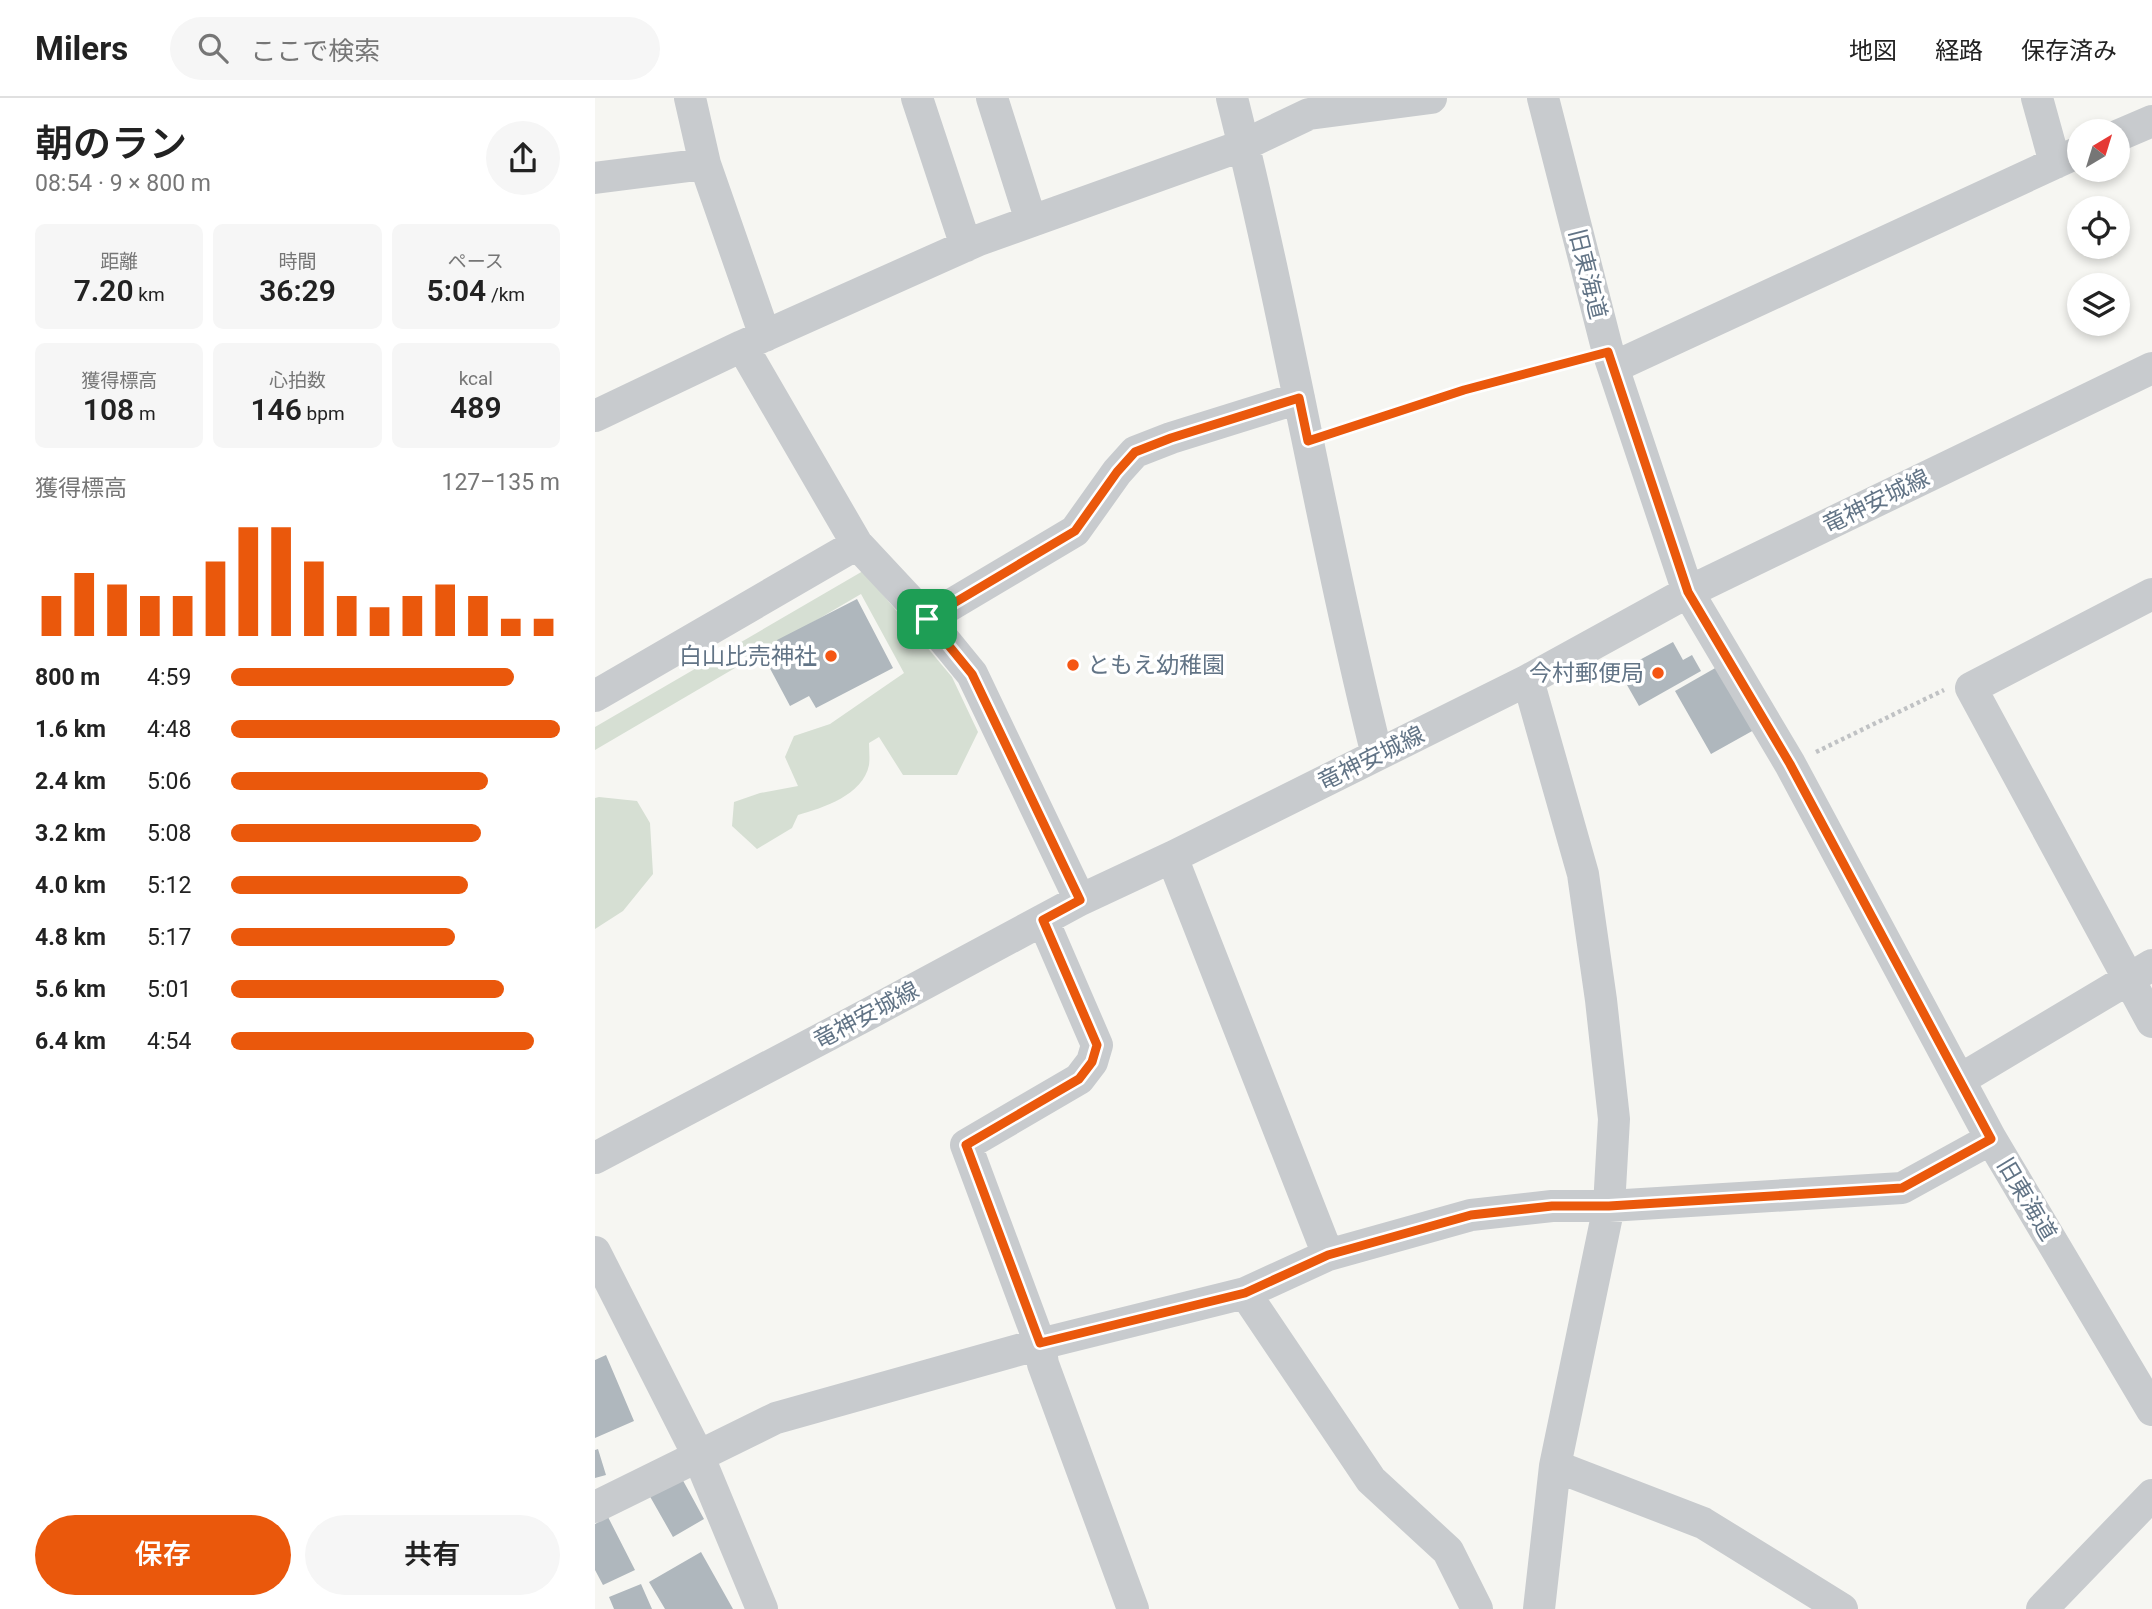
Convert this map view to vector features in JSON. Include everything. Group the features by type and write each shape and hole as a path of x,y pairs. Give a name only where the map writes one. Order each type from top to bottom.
{"street":[{"path":"689,98 753,341 857,544 927,619 972,674 1080,900"},
{"path":"917,98 966,246"},
{"path":"992,98 1031,221"},
{"path":"1232,98 1299,398 1353,660 1377,755"},
{"path":"595,416 753,341 966,246 1244,145 1309,114 1431,98"},
{"name":"旧東海道","path":"1543,98 1611,359 1688,592 1790,764 1991,1139 2152,1410"},
{"path":"1611,359 2067,158 2037,98"},
{"path":"2130,130 2152,121"},
{"path":"595,178 705,164"},
{"name":"竜神安城線","path":"595,1158 1080,900 1528,680 1688,592 2151,374"},
{"path":"927,619 1075,531 1117,472 1135,452 1299,398"},
{"path":"595,696 857,544"},
{"path":"2152,594 1971,688 2141,972 2152,1022"},
{"path":"1528,680 1583,874 1601,1000 1613,1119 1609,1206 1555,1466 1539,1609"},
{"path":"1172,857 1328,1255"},
{"path":"1043,920 1097,1045 1092,1062 1079,1079 966,1145 1040,1343 1043,1364 1133,1609"},
{"path":"1961,1079 2141,972"},
{"path":"595,1507 776,1418 1040,1343 1245,1293 1328,1255 1471,1215 1552,1206 1609,1206 1902,1188 1991,1139"},
{"path":"595,1252 698,1455 762,1609"},
{"path":"1245,1293 1371,1480 1448,1551 1477,1609"},
{"path":"1555,1466 1703,1523 1842,1609"},
{"path":"2042,1609 2152,1494"}],"path":[{"path":"1308,441 1464,390 1611,359"},
{"path":"1790,764 1954,685 1971,688"}],"shaded area":[{"path":"863,571 952,677 978,732 957,775 903,775 879,737 869,743 869,765 865,775 859,784 841,799 798,815 792,828 757,849 732,826 734,802 760,793 798,786 785,757 794,736 830,724 904,673 861,594 595,750 595,727"},
{"path":"595,798 637,801 650,823 653,874 623,911 595,929"}],"building":[{"name":"白山比売神社","path":"857,599 893,668 816,708 809,696 790,706 766,661 783,652 777,640"},
{"path":"1673,642 1683,660 1692,655 1701,671 1639,706 1619,671"},
{"path":"1717,667 1754,730 1711,754 1675,691"},
{"path":"606,1355 634,1421 595,1438 595,1360"},
{"path":"598,1449 606,1475 595,1478 595,1450"},
{"path":"680,1475 704,1519 673,1537 648,1493"},
{"path":"608,1517 635,1570 603,1585 595,1570 595,1524"},
{"path":"701,1552 733,1609 665,1609 649,1582"},
{"path":"641,1584 652,1609 614,1609 609,1597"}],"place":[{"name":"白山比売神社","path":"831,656"},
{"name":"ともえ幼稚園","path":"1073,665"},
{"name":"今村郵便局","path":"1658,673"}],"route":[{"path":"1608,352 1688,592 1790,764 1991,1139 1902,1188 1609,1206 1552,1206 1471,1215 1328,1255 1245,1293 1040,1343 966,1145 1079,1079 1092,1062 1097,1045 1043,920 1080,900 972,674 927,619 1075,531 1117,472 1135,452 1299,398 1308,441 1464,390 1608,352"}]}
